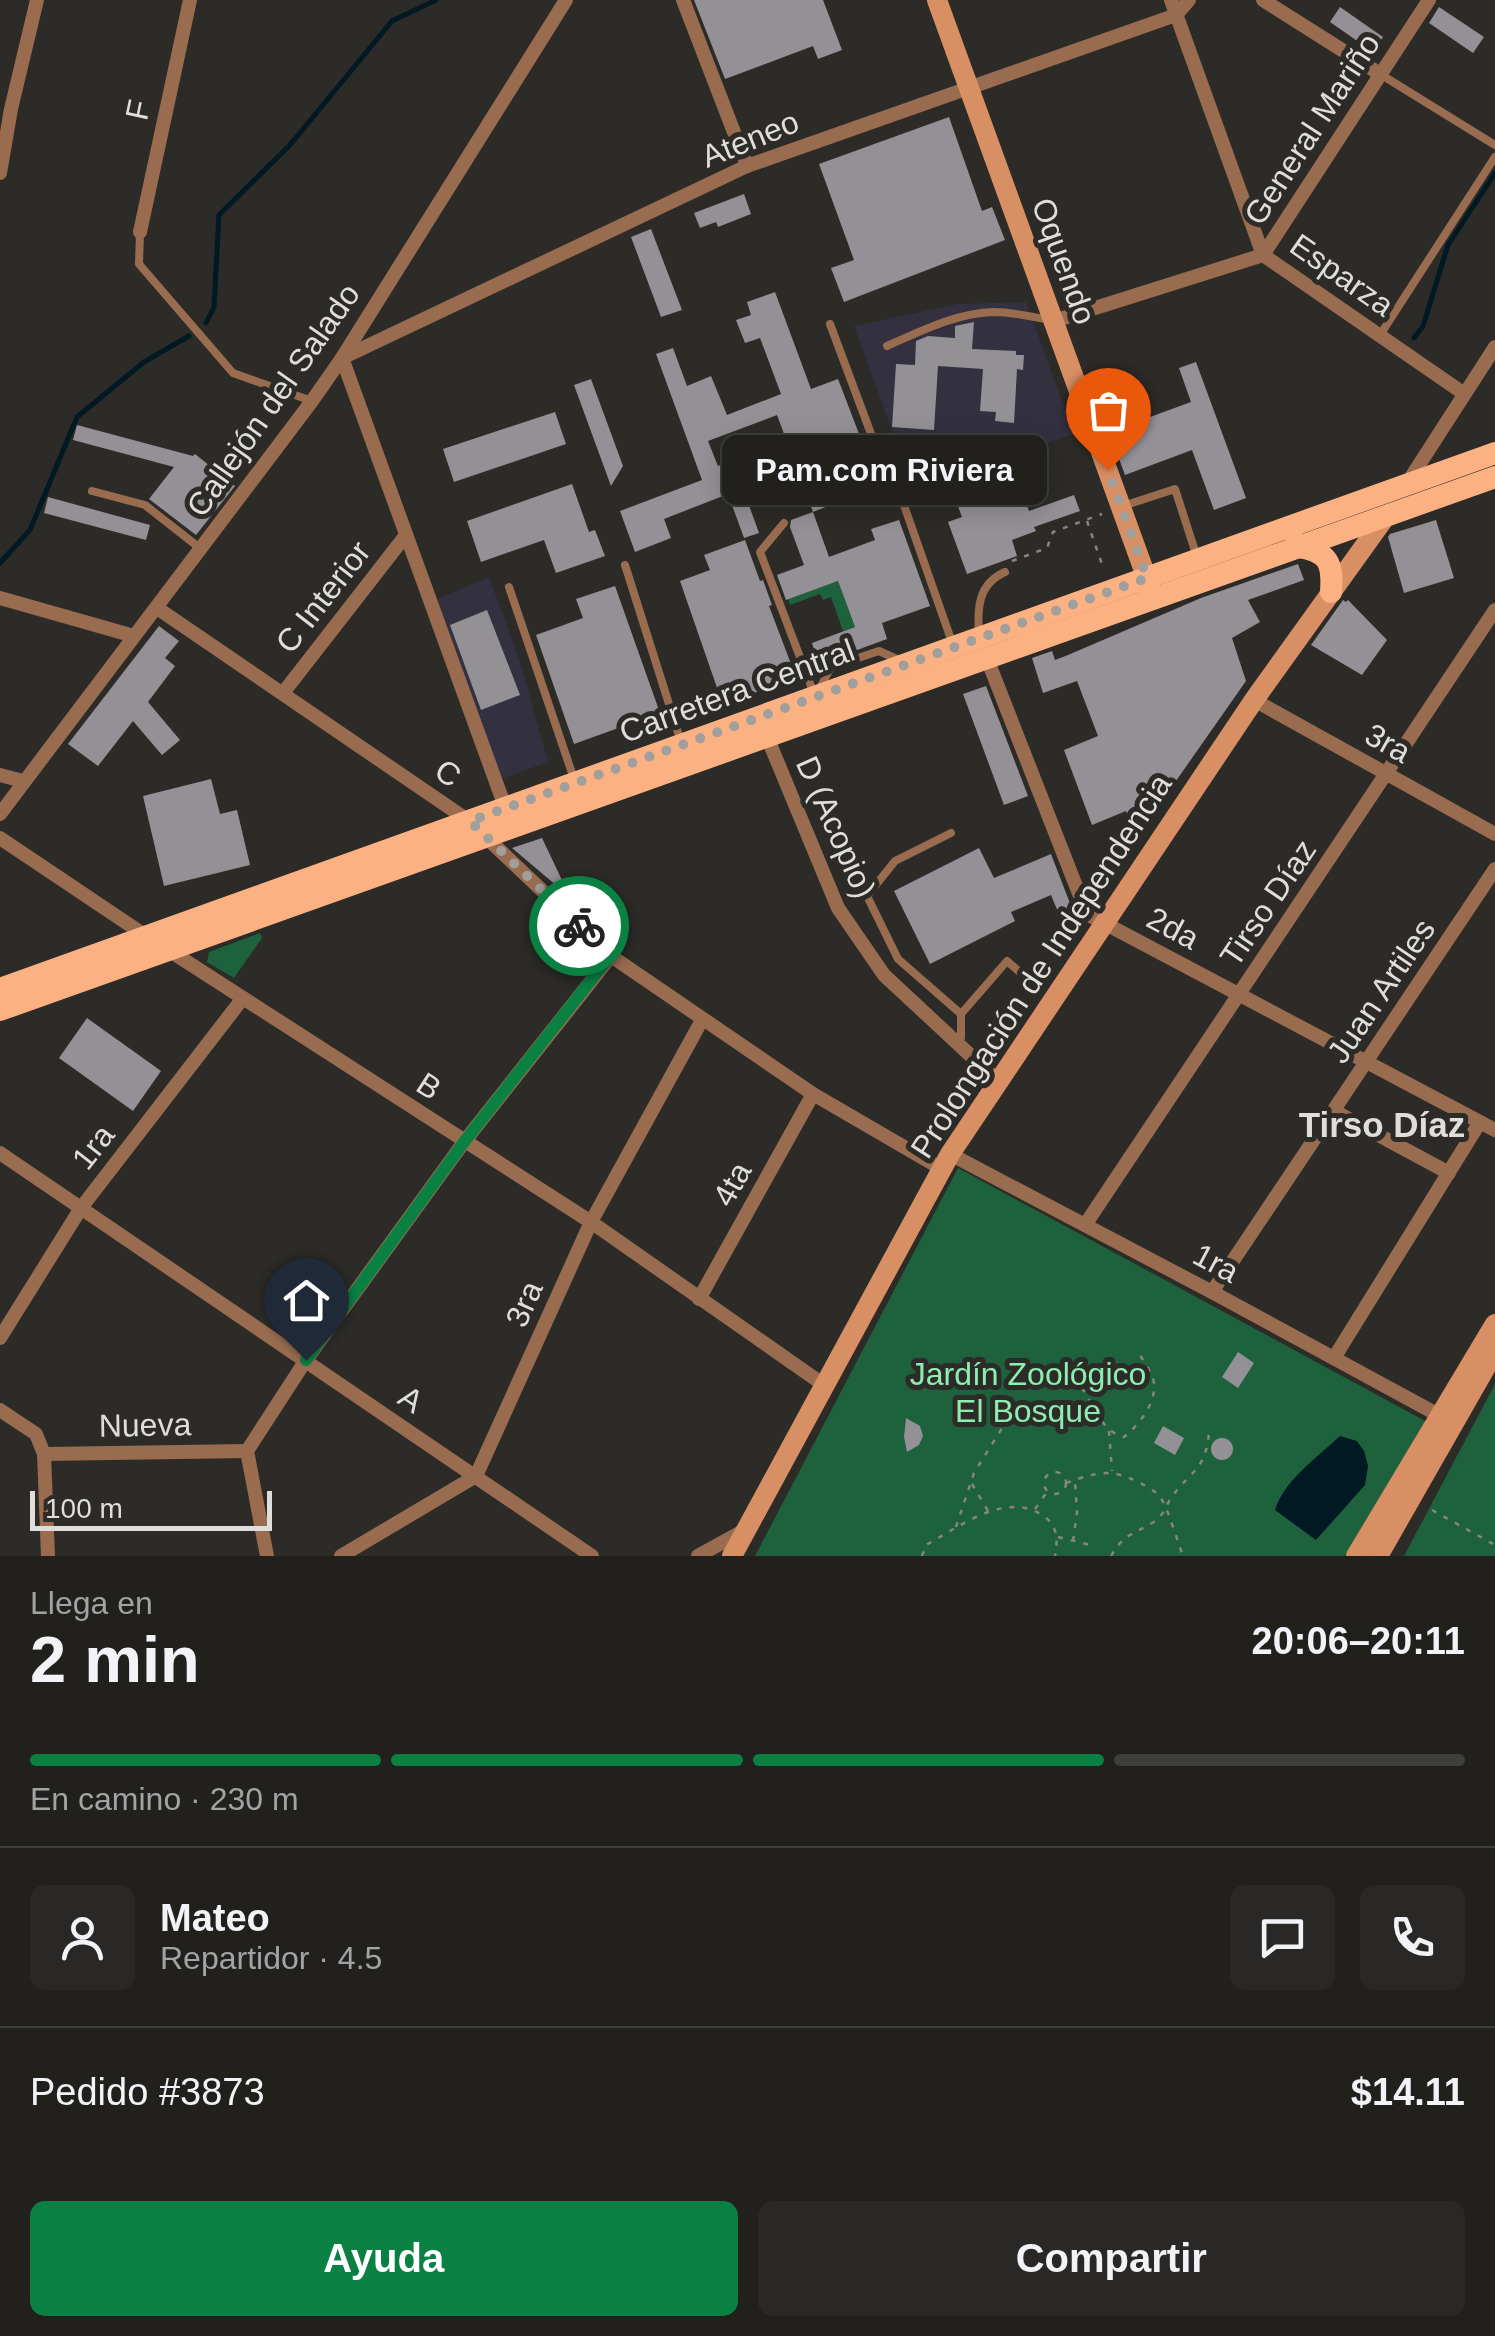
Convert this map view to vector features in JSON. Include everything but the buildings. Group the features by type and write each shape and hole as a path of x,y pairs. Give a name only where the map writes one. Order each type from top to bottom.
{"main road":[{"name":"Carretera Central","path":"1294,537 1386,516 1459,478 1495,453"},
{"name":"Carretera Central","path":"0,989 146,936 478,829 957,658 1294,537 1405,486 1495,476"},
{"path":"1294,537 1325,556 1332,571 1331,592"},
{"name":"Carretera Central","path":"763,727 816,697 908,664 957,658"},
{"name":"Carretera Central","path":"509,818 575,783 686,754"},
{"name":"Carretera Central","path":"0,1010 168,950 478,829"}],"street":[{"path":"0,173 6,109 37,0"},
{"name":"F","path":"140,232 190,0"},
{"name":"Callejón del Salado","path":"0,814 342,358 566,0"},
{"path":"683,0 747,166"},
{"name":"Oquendo","path":"937,0 1151,588"},
{"name":"Ateneo","path":"342,358 747,166 968,87 1189,0"},
{"path":"1263,0 1380,74"},
{"name":"General Mariño","path":"1054,321 1264,255 1429,0"},
{"name":"Esparza","path":"1174,8 1264,255 1463,393"},
{"name":"Prolongación de Independencia","path":"732,1556 946,1162 1254,700 1386,516 1495,347"},
{"path":"342,358 509,818"},
{"path":"1438,433 1437,449 1459,478"},
{"name":"C Interior","path":"282,693 406,535"},
{"path":"0,598 134,636"},
{"name":"C","path":"157,608 478,829 610,956 812,1094 946,1162"},
{"name":"Tirso Díaz","path":"1085,1225 1495,610"},
{"name":"2da","path":"983,648 1087,914 1495,1130"},
{"name":"3ra","path":"1254,700 1495,834"},
{"name":"D (Acopio)","path":"763,727 838,908 884,975 998,1082"},
{"path":"0,775 23,782"},
{"name":"B","path":"0,838 591,1222 824,1385"},
{"name":"Juan Artiles","path":"1212,1292 1495,870"},
{"path":"266,1556 247,1450 306,1360 464,1142 610,956"},
{"name":"1ra","path":"0,1338 81,1208 243,998"},
{"name":"3ra","path":"476,1476 591,1222 702,1020"},
{"name":"4ta","path":"699,1299 812,1094"},
{"path":"1334,1111 1449,1174"},
{"path":"1334,1358 1480,1122"},
{"name":"A","path":"0,1153 592,1556"},
{"name":"1ra","path":"946,1162 1085,1225 1447,1420"},
{"path":"1378,1556 1495,1324"},
{"path":"1356,1556 1495,1351"},
{"path":"0,1410 36,1434 44,1454 48,1556"},
{"name":"Nueva","path":"44,1454 247,1450"},
{"path":"341,1556 476,1476"},
{"path":"698,1556 745,1530"}],"lane":[{"path":"1380,74 1495,145"},
{"path":"1380,335 1495,157"},
{"path":"140,232 138,264 233,374 312,401"},
{"path":"887,346 947,320 981,313 1054,321"},
{"path":"830,324 890,482 899,491 957,658"},
{"path":"1121,507 1175,489 1202,570"},
{"path":"92,491 146,505 201,549"},
{"path":"784,523 760,552 816,697"},
{"path":"625,565 686,754"},
{"path":"983,648 978,620 982,594 1002,569"},
{"path":"509,588 575,783"},
{"path":"951,832 895,861 867,896 898,959 961,1014"},
{"path":"957,1042 961,1038 961,1014 1007,961 1031,982"}],"path":[{"path":"1002,569 1046,548 1053,532 1121,507"},
{"path":"1087,520 1105,573"},
{"path":"1082,1388 1109,1430 1124,1437 1148,1410 1154,1391 1152,1375 1140,1355"},
{"path":"955,1530 974,1472 1012,1412"},
{"path":"1109,1430 1112,1471"},
{"path":"1111,1556 1120,1540 1158,1519 1167,1509 1207,1452 1209,1433"},
{"path":"1066,1483 1061,1474 1051,1473 1045,1481 1048,1490 1061,1492 1066,1483 1112,1471 1148,1488 1167,1509 1183,1556"},
{"path":"1072,1541 1077,1513 1075,1480"},
{"path":"972,1484 988,1513"},
{"path":"1034,1510 1048,1490"},
{"path":"922,1556 926,1544 1007,1506 1028,1508 1048,1519 1058,1537 1055,1556"},
{"path":"1432,1510 1495,1544"},
{"path":"1058,1537 1090,1545"}],"shaded area":[{"path":"1026,302 1074,434 913,488 854,326 958,304"},
{"path":"489,577 520,661 548,762 501,779 435,600"}],"green space":[{"path":"838,581 855,627 843,631 831,597 823,600 820,594 790,605 788,599"},
{"path":"260,933 262,938 234,978 207,962 209,952"},
{"name":"Jardín Zoológico El Bosque","path":"958,1168 1429,1423 1345,1556 755,1556"},
{"path":"1495,1384 1495,1556 1404,1556"}],"water":[{"path":"1340,1436 1357,1441 1364,1451 1368,1466 1365,1485 1316,1540 1275,1510 1294,1479"}],"waterway":[{"path":"206,323 214,307 219,215 290,145 392,21 436,0"},
{"path":"1414,338 1423,326 1448,245 1495,173"},
{"path":"0,563 30,530 77,417 144,362 189,336"}],"way so far":[{"path":"579,926 470,821 1147,578 1108,470"}],"place":[{"name":"Pam.com Riviera","path":"1108,470"}],"district":[{"name":"Tirso Díaz","path":"1382,1125"}],"route":[{"path":"306,1360 464,1142 610,956 579,926"}]}
